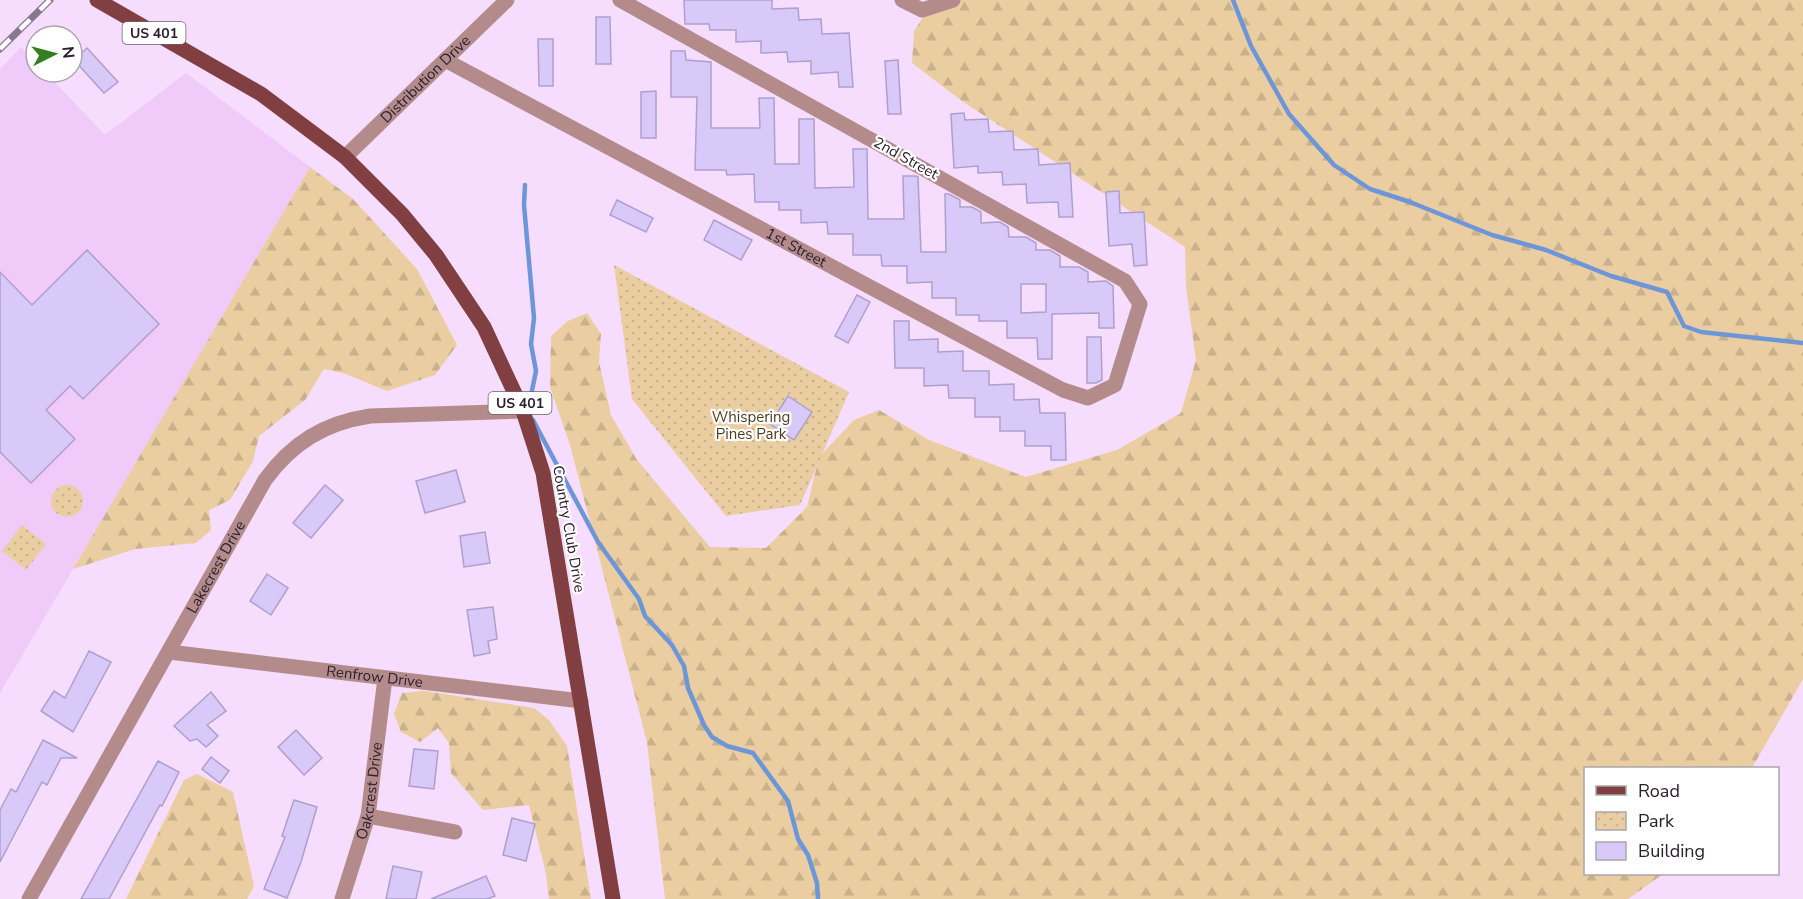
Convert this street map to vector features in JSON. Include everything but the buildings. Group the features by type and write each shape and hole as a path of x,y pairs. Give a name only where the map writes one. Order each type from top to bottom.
{"main road":[{"name":"Country Club Drive","path":"97,0 252,88 345,157 402,214 461,290 484,327 523,411 543,473 613,899"}],"street":[{"name":"Distribution Drive","path":"345,157 507,0"},
{"name":"2nd Street","path":"620,0 1125,281 1140,304 1126,349"},
{"path":"902,0 922,10 953,0"},
{"name":"1st Street","path":"445,60 1062,390 1088,398 1115,385 1126,349"},
{"name":"Lakecrest Drive","path":"29,899 265,480 285,456 310,435 339,422 370,416 523,411"},
{"name":"Renfrow Drive","path":"169,652 581,701"},
{"name":"Oakcrest Drive","path":"342,899 368,816 385,678"},
{"path":"368,816 455,832"}],"shaded area":[{"path":"21,47 24,50 24,84 56,84 105,135 186,73 310,167 0,693 0,69"}],"green space":[{"path":"934,0 1803,0 1803,679 1753,767 1584,767 1584,875 1662,875 1628,899 665,899 647,742 570,445 550,387 551,336 568,321 587,313 601,334 599,362 611,415 637,460 710,547 766,548 807,507 819,457 854,420 879,410 929,440 1026,477 1117,450 1181,413 1196,360 1186,288 1185,247 962,101 912,63 914,31"},
{"path":"310,167 353,199 417,269 457,345 435,375 387,391 346,374 324,369 305,400 259,436 253,461 230,500 209,510 211,530 196,543 135,549 73,569"},
{"name":"Whispering Pines Park","path":"614,265 849,392 800,505 726,516 632,399"},
{"path":"67,485 78,490 83,501 78,512 67,517 56,512 51,501 56,490"},
{"path":"22,525 46,544 26,570 2,551"},
{"path":"425,691 534,708 549,720 567,746 591,899 549,899 546,874 529,805 483,810 451,773 449,743 438,728 420,742 401,732 394,714 402,693"},
{"path":"197,774 233,792 254,886 247,899 126,899 184,780"}],"waterway":[{"path":"1233,0 1251,46 1289,114 1334,165 1370,189 1410,202 1492,235 1546,250 1611,276 1667,292 1684,326 1701,332 1803,343"},
{"path":"525,185 524,205 534,318 531,344 536,371 529,405 531,412"},
{"path":"533,420 598,542 639,599 645,616 672,645 684,666 688,688 704,725 712,737 727,746 753,753 788,801 798,839 808,855 817,883 818,899"}],"railway":[{"path":"0,49 50,0"}]}
